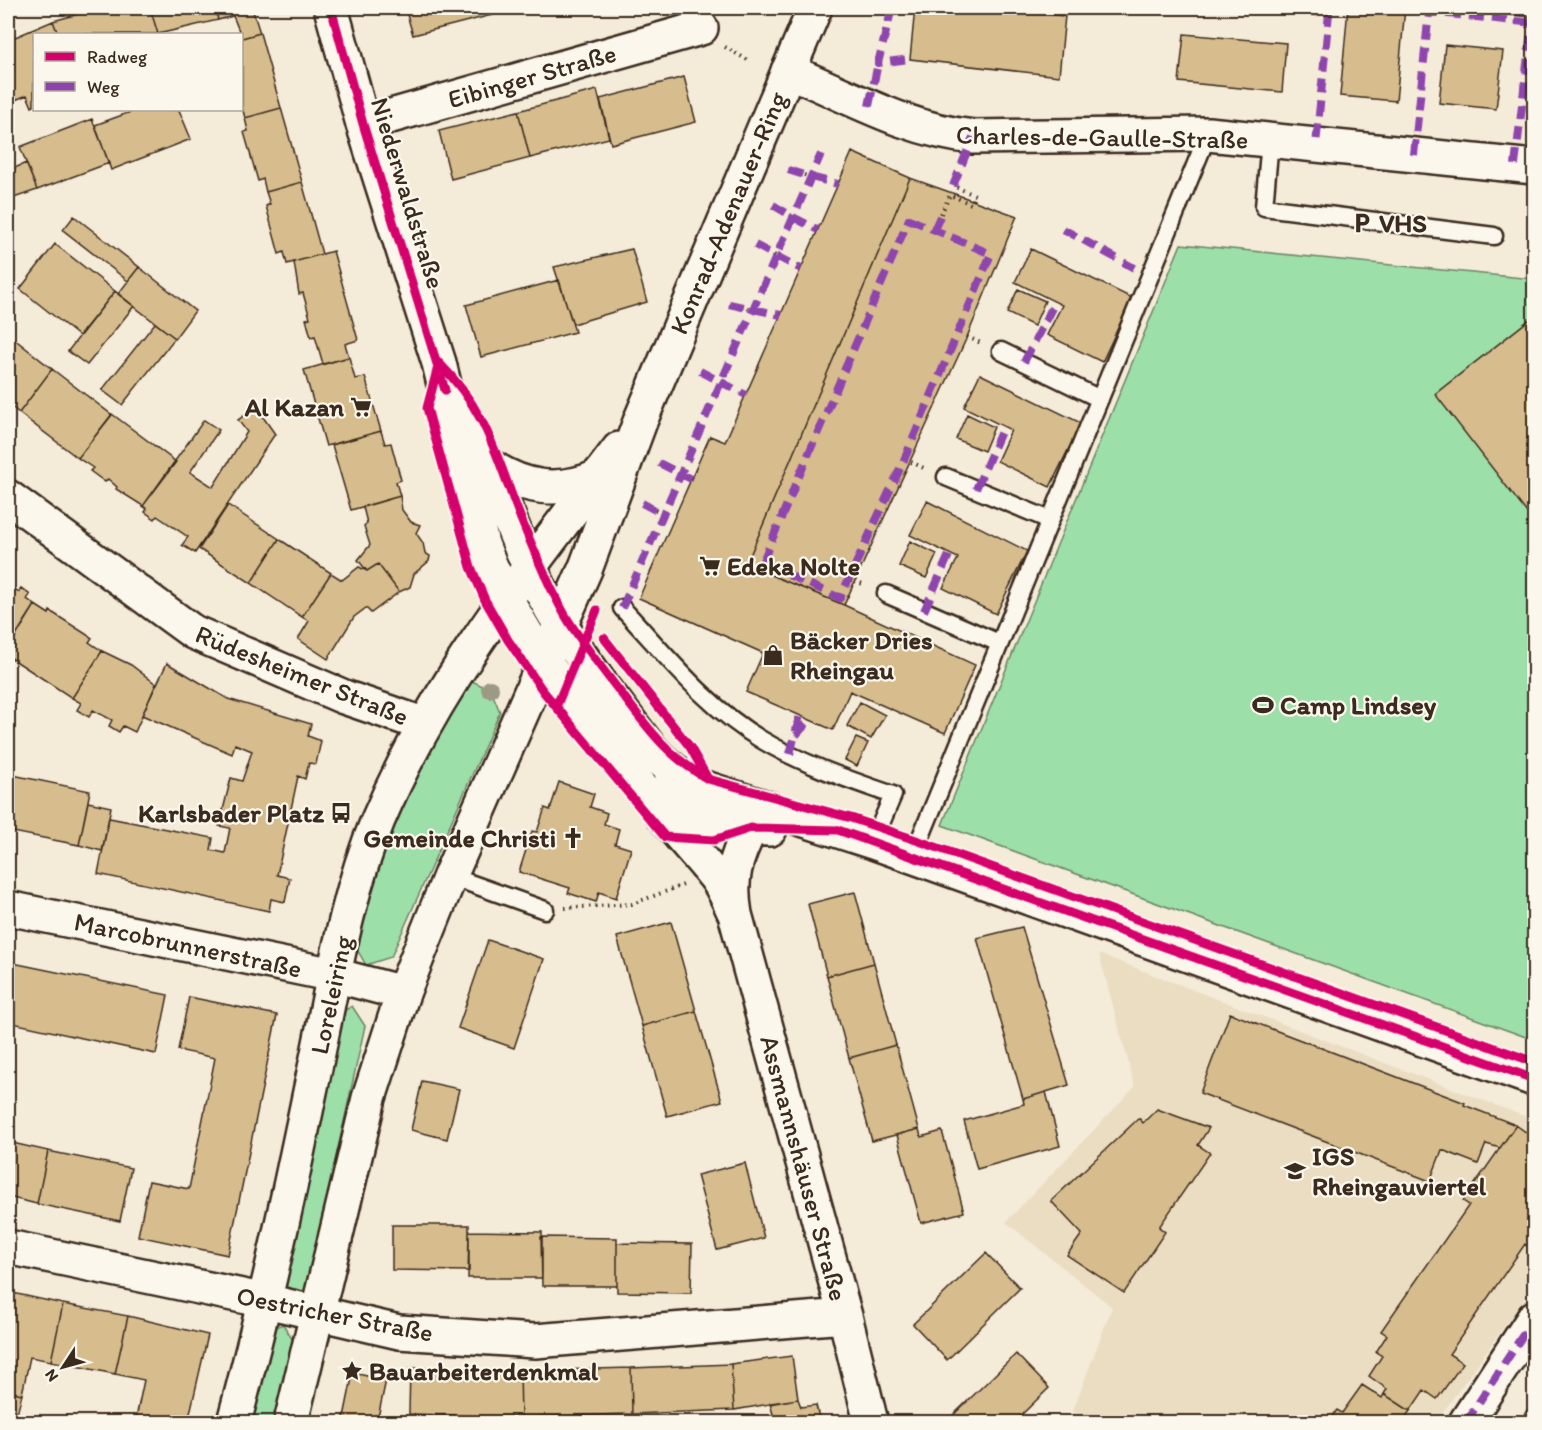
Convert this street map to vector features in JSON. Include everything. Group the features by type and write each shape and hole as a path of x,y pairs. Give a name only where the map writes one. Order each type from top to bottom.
{"street":[{"name":"Niederwaldstraße","path":"331,8 363,124 445,390 482,544 507,599"},
{"name":"Konrad-Adenauer-Ring","path":"545,662 586,567 642,419 815,8"},
{"name":"Eibinger Straße","path":"363,124 701,28"},
{"name":"Charles-de-Gaulle-Straße","path":"789,71 915,126 948,134 973,137 1208,134 1534,167"},
{"name":"Niederwaldstraße","path":"445,390 469,423 530,567"},
{"name":"Konrad-Adenauer-Ring","path":"507,599 642,419"},
{"path":"488,464 504,475 532,486 566,488 598,477"},
{"name":"Rüdesheimer Straße","path":"8,497 193,632 344,698 423,724"},
{"path":"530,567 561,626 590,671 652,751 684,778 699,786 913,856 1534,1079"},
{"path":"507,599 545,662 624,765 677,809 709,822 751,828 838,830"},
{"name":"Loreleiring","path":"234,1422 266,1301 353,893 377,823 423,724 507,599"},
{"path":"291,1422 315,1314 369,1098 403,993 450,876 545,662"},
{"name":"Assmannshäuser Straße","path":"624,765 715,875 735,914"},
{"name":"Assmannshäuser Straße","path":"751,828 733,868 731,894 735,914 845,1316 871,1422"},
{"name":"Marcobrunnerstraße","path":"8,908 334,975 403,993"},
{"name":"Oestricher Straße","path":"8,1247 266,1301 399,1332 535,1341 845,1316"},
{"path":"1466,1422 1534,1318"}],"lane":[{"path":"913,856 1208,134"},
{"path":"1270,141 1264,207 1494,236"},
{"path":"1001,351 1100,399"},
{"path":"946,477 1050,520"},
{"path":"886,594 999,643"},
{"path":"622,608 719,709 747,730 790,754 893,795 873,842"},
{"path":"450,876 545,910"}],"path":[{"path":"804,175 811,177"},
{"path":"941,214 950,195 971,204 975,195 953,186"},
{"path":"747,308 753,309"},
{"path":"655,510 664,515"},
{"path":"562,909 632,904 683,885"}],"shaded area":[{"name":"IGS Rheingauviertel","path":"1099,954 1534,1120 1534,1285 1436,1422 1069,1422 1112,1307 1006,1222 1135,1087"}],"green space":[{"name":"Camp Lindsey","path":"1181,244 1534,279 1534,1040 942,825"},
{"path":"472,681 491,690 500,712 391,957 366,965 351,939 382,852 426,752"},
{"path":"352,1006 365,1026 307,1289 290,1301 277,1285 334,1017"},
{"path":"283,1324 294,1342 276,1422 248,1422 268,1331"}],"building":[{"path":"100,8 150,8 158,33 58,33 53,21"},
{"path":"150,8 215,8 218,20 158,33"},
{"path":"215,8 252,8 260,33 243,38 243,33 240,33 233,16 218,20"},
{"path":"405,8 503,8 504,12 413,35"},
{"path":"915,8 987,8 1065,16 1059,76 910,59"},
{"path":"1348,8 1405,8 1396,101 1340,96"},
{"path":"1504,8 1534,8 1534,17 1503,14"},
{"path":"53,21 58,33 33,33 32,107 27,95 8,103 8,40"},
{"path":"260,33 281,108 245,118 243,111 243,38"},
{"path":"1184,34 1286,43 1282,92 1179,82"},
{"path":"1445,45 1503,51 1496,109 1439,103"},
{"path":"684,77 696,122 611,144 600,99"},
{"path":"597,90 609,138 530,158 518,111"},
{"path":"281,108 302,182 266,192 263,179 258,181 244,132 248,131 245,118"},
{"path":"133,111 179,111 191,139 111,170 95,125"},
{"path":"518,111 530,158 451,179 439,131"},
{"path":"92,119 109,163 37,190 20,147"},
{"path":"852,152 910,178 746,565 844,605 975,665 945,733 850,691 833,730 746,692 763,653 639,598 710,436 725,442"},
{"path":"26,163 37,190 8,200 8,171"},
{"path":"910,178 1017,216 967,337 844,605 746,565"},
{"path":"302,182 322,254 287,264 284,252 279,254 266,206 270,204 266,192"},
{"path":"74,216 139,267 128,281 63,230"},
{"path":"55,244 115,291 79,336 20,289"},
{"path":"632,249 647,302 573,324 554,267"},
{"path":"1031,249 1132,298 1102,362 1047,335 1062,305 1015,282"},
{"path":"333,251 358,340 345,344 349,357 323,364 315,336 311,337 306,319 310,318 303,293 299,294 294,262"},
{"path":"139,267 195,311 175,338 118,294"},
{"path":"559,280 575,332 481,357 466,305"},
{"path":"1018,289 1045,301 1034,326 1007,313"},
{"path":"115,291 134,306 87,365 68,351"},
{"path":"1534,316 1534,522 1435,394"},
{"path":"155,323 175,338 122,405 102,390"},
{"path":"8,334 52,369 19,413 8,404"},
{"path":"349,357 355,379 365,377 381,431 326,446 304,370"},
{"path":"52,369 112,415 78,458 19,413"},
{"path":"980,374 1081,423 1050,487 997,461 1011,430 964,407"},
{"path":"256,407 275,434 195,553 182,545 188,537 157,516 155,519 145,512 147,509 143,506 204,420 219,430 190,472 213,487 247,432 238,420"},
{"path":"112,414 176,462 143,506 116,489 117,487 108,479 105,482 90,471 93,468 78,458"},
{"path":"967,414 994,427 984,451 956,439"},
{"path":"381,431 385,444 391,443 401,480 396,482 400,496 351,510 332,445"},
{"path":"400,496 402,510 411,522 420,525 416,533 423,543 425,553 430,556 429,561 414,574 410,587 399,592 378,564 367,571 358,560 370,545 364,526 367,523 363,507"},
{"path":"927,501 1027,551 996,614 943,588 958,558 910,535"},
{"path":"228,505 279,539 251,583 199,549"},
{"path":"279,539 331,573 302,617 251,583"},
{"path":"910,541 937,554 926,578 899,566"},
{"path":"378,564 399,592 371,613 366,608 354,617 328,659 298,639 309,621 302,617 331,573 342,580 359,567 367,571"},
{"path":"8,584 19,592 21,588 30,595 27,599 35,605 9,646"},
{"path":"35,605 49,614 50,611 92,638 89,642 102,651 72,698 8,656 8,649"},
{"path":"102,651 131,665 156,684 135,732 123,726 119,732 109,726 112,720 93,710 89,717 77,710 81,703 72,698"},
{"path":"167,663 228,699 311,724 308,736 321,741 316,764 309,763 305,779 298,776 277,875 290,878 285,902 271,899 269,911 98,874 109,818 213,838 211,850 225,853 230,828 219,826 231,778 242,781 252,751 235,744 232,754 142,715"},
{"path":"860,702 885,715 871,739 847,726"},
{"path":"856,738 868,743 857,766 845,760"},
{"path":"8,774 90,791 79,845 8,831"},
{"name":"Gemeinde Christi","path":"559,782 594,794 590,807 607,813 604,824 619,829 615,844 631,849 616,898 599,892 596,902 568,893 570,888 519,872 532,831 537,832 545,808 550,810"},
{"path":"88,802 111,807 102,851 79,845"},
{"path":"855,892 874,963 827,976 808,904"},
{"path":"671,922 696,1011 642,1026 617,937"},
{"path":"1022,927 1069,1085 1023,1099 977,938"},
{"path":"488,940 544,959 514,1048 458,1028"},
{"path":"8,962 168,995 156,1054 8,1022"},
{"path":"874,963 896,1045 849,1058 827,976"},
{"path":"189,997 277,1015 228,1255 138,1236 149,1181 189,1189 215,1058 178,1050"},
{"path":"696,1011 722,1101 667,1116 642,1026"},
{"path":"1230,1013 1465,1103 1464,1105 1516,1125 1500,1148 1486,1144 1478,1164 1442,1150 1430,1181 1200,1093"},
{"path":"896,1045 919,1129 872,1141 849,1058"},
{"path":"422,1081 459,1089 447,1139 411,1130"},
{"path":"1046,1092 1060,1146 977,1169 964,1121 1024,1104 1023,1099"},
{"path":"1157,1109 1209,1128 1198,1145 1210,1153 1159,1227 1165,1232 1124,1293 1067,1255 1082,1234 1051,1201 1139,1118 1143,1123"},
{"name":"IGS Rheingauviertel","path":"1516,1125 1534,1138 1534,1251 1525,1244 1449,1354 1463,1363 1437,1399 1424,1390 1410,1411 1384,1394 1387,1389 1369,1376 1382,1356 1376,1352 1387,1335 1381,1331 1469,1205 1463,1201"},
{"path":"919,1129 921,1137 942,1131 964,1212 921,1223 897,1135"},
{"path":"8,1142 48,1151 37,1204 8,1197"},
{"path":"48,1151 131,1168 120,1221 37,1204"},
{"path":"745,1163 764,1238 717,1250 697,1175"},
{"path":"392,1225 469,1225 469,1271 392,1270"},
{"path":"469,1231 542,1232 542,1278 468,1278"},
{"path":"541,1237 617,1238 617,1286 542,1286"},
{"path":"617,1243 692,1244 691,1293 617,1292"},
{"path":"986,1253 1020,1288 947,1360 913,1324"},
{"path":"8,1292 63,1304 51,1361 30,1357 22,1394 8,1391"},
{"path":"63,1304 128,1316 115,1374 51,1361"},
{"path":"128,1316 208,1335 188,1422 155,1422 136,1418 144,1380 115,1374"},
{"path":"1016,1354 1049,1388 1014,1422 946,1422"},
{"path":"792,1356 798,1399 734,1410 731,1364"},
{"path":"731,1364 734,1410 632,1414 631,1368"},
{"path":"410,1368 520,1371 521,1417 409,1414"},
{"path":"631,1368 632,1414 521,1417 520,1371"},
{"path":"353,1373 386,1380 377,1422 343,1422"},
{"path":"1362,1385 1382,1398 1384,1394 1410,1411 1402,1422 1328,1422 1337,1410 1342,1413"},
{"path":"8,1391 22,1394 15,1422 8,1422"},
{"path":"798,1399 801,1407 816,1405 820,1422 775,1422 770,1403"},
{"path":"1534,1400 1534,1422 1519,1422"}],"marked path":[{"path":"892,8 878,63 910,59"},
{"path":"1257,8 1329,13 1316,145"},
{"path":"1414,155 1429,12 1534,23"},
{"path":"1515,165 1532,22"},
{"path":"869,106 878,63"},
{"path":"953,186 973,137"},
{"path":"622,608 821,154"},
{"path":"788,170 804,175"},
{"path":"811,177 838,184"},
{"path":"773,205 790,215"},
{"path":"934,230 941,214"},
{"path":"793,217 818,230"},
{"path":"909,219 991,254 904,460 840,598 762,563 909,219"},
{"path":"1063,229 1134,268"},
{"path":"755,245 774,255"},
{"path":"776,256 801,269"},
{"path":"1024,362 1055,302"},
{"path":"729,304 747,308"},
{"path":"753,309 781,315"},
{"path":"700,371 746,395"},
{"path":"976,489 1003,427"},
{"path":"659,463 691,479"},
{"path":"642,503 655,510"},
{"path":"924,611 949,555"},
{"path":"790,754 800,715"},
{"path":"796,735 810,720"},
{"path":"1466,1422 1534,1318"}],"cycle path":[{"path":"331,8 363,124 445,390"},
{"path":"439,363 427,408 471,567 485,600 508,640 543,691 665,837 714,840 751,828 838,830 1534,1079"},
{"path":"439,363 456,381 480,418 497,455 541,568 572,626 652,732 672,753 695,771 708,779 851,818 919,841 1534,1062"},
{"path":"556,707 597,610"},
{"path":"604,638 690,747 708,779"}],"place":[{"name":"VHS","path":"1362,223"},
{"name":"Al Kazan","path":"361,407"},
{"name":"Edeka Nolte","path":"710,566"},
{"name":"Bäcker Dries Rheingau","path":"773,655"},
{"name":"Camp Lindsey","path":"1263,705"},
{"name":"Karlsbader Platz","path":"341,813"},
{"name":"Gemeinde Christi","path":"573,838"},
{"name":"IGS Rheingauviertel","path":"1295,1171"},
{"name":"Bauarbeiterdenkmal","path":"352,1371"}]}
